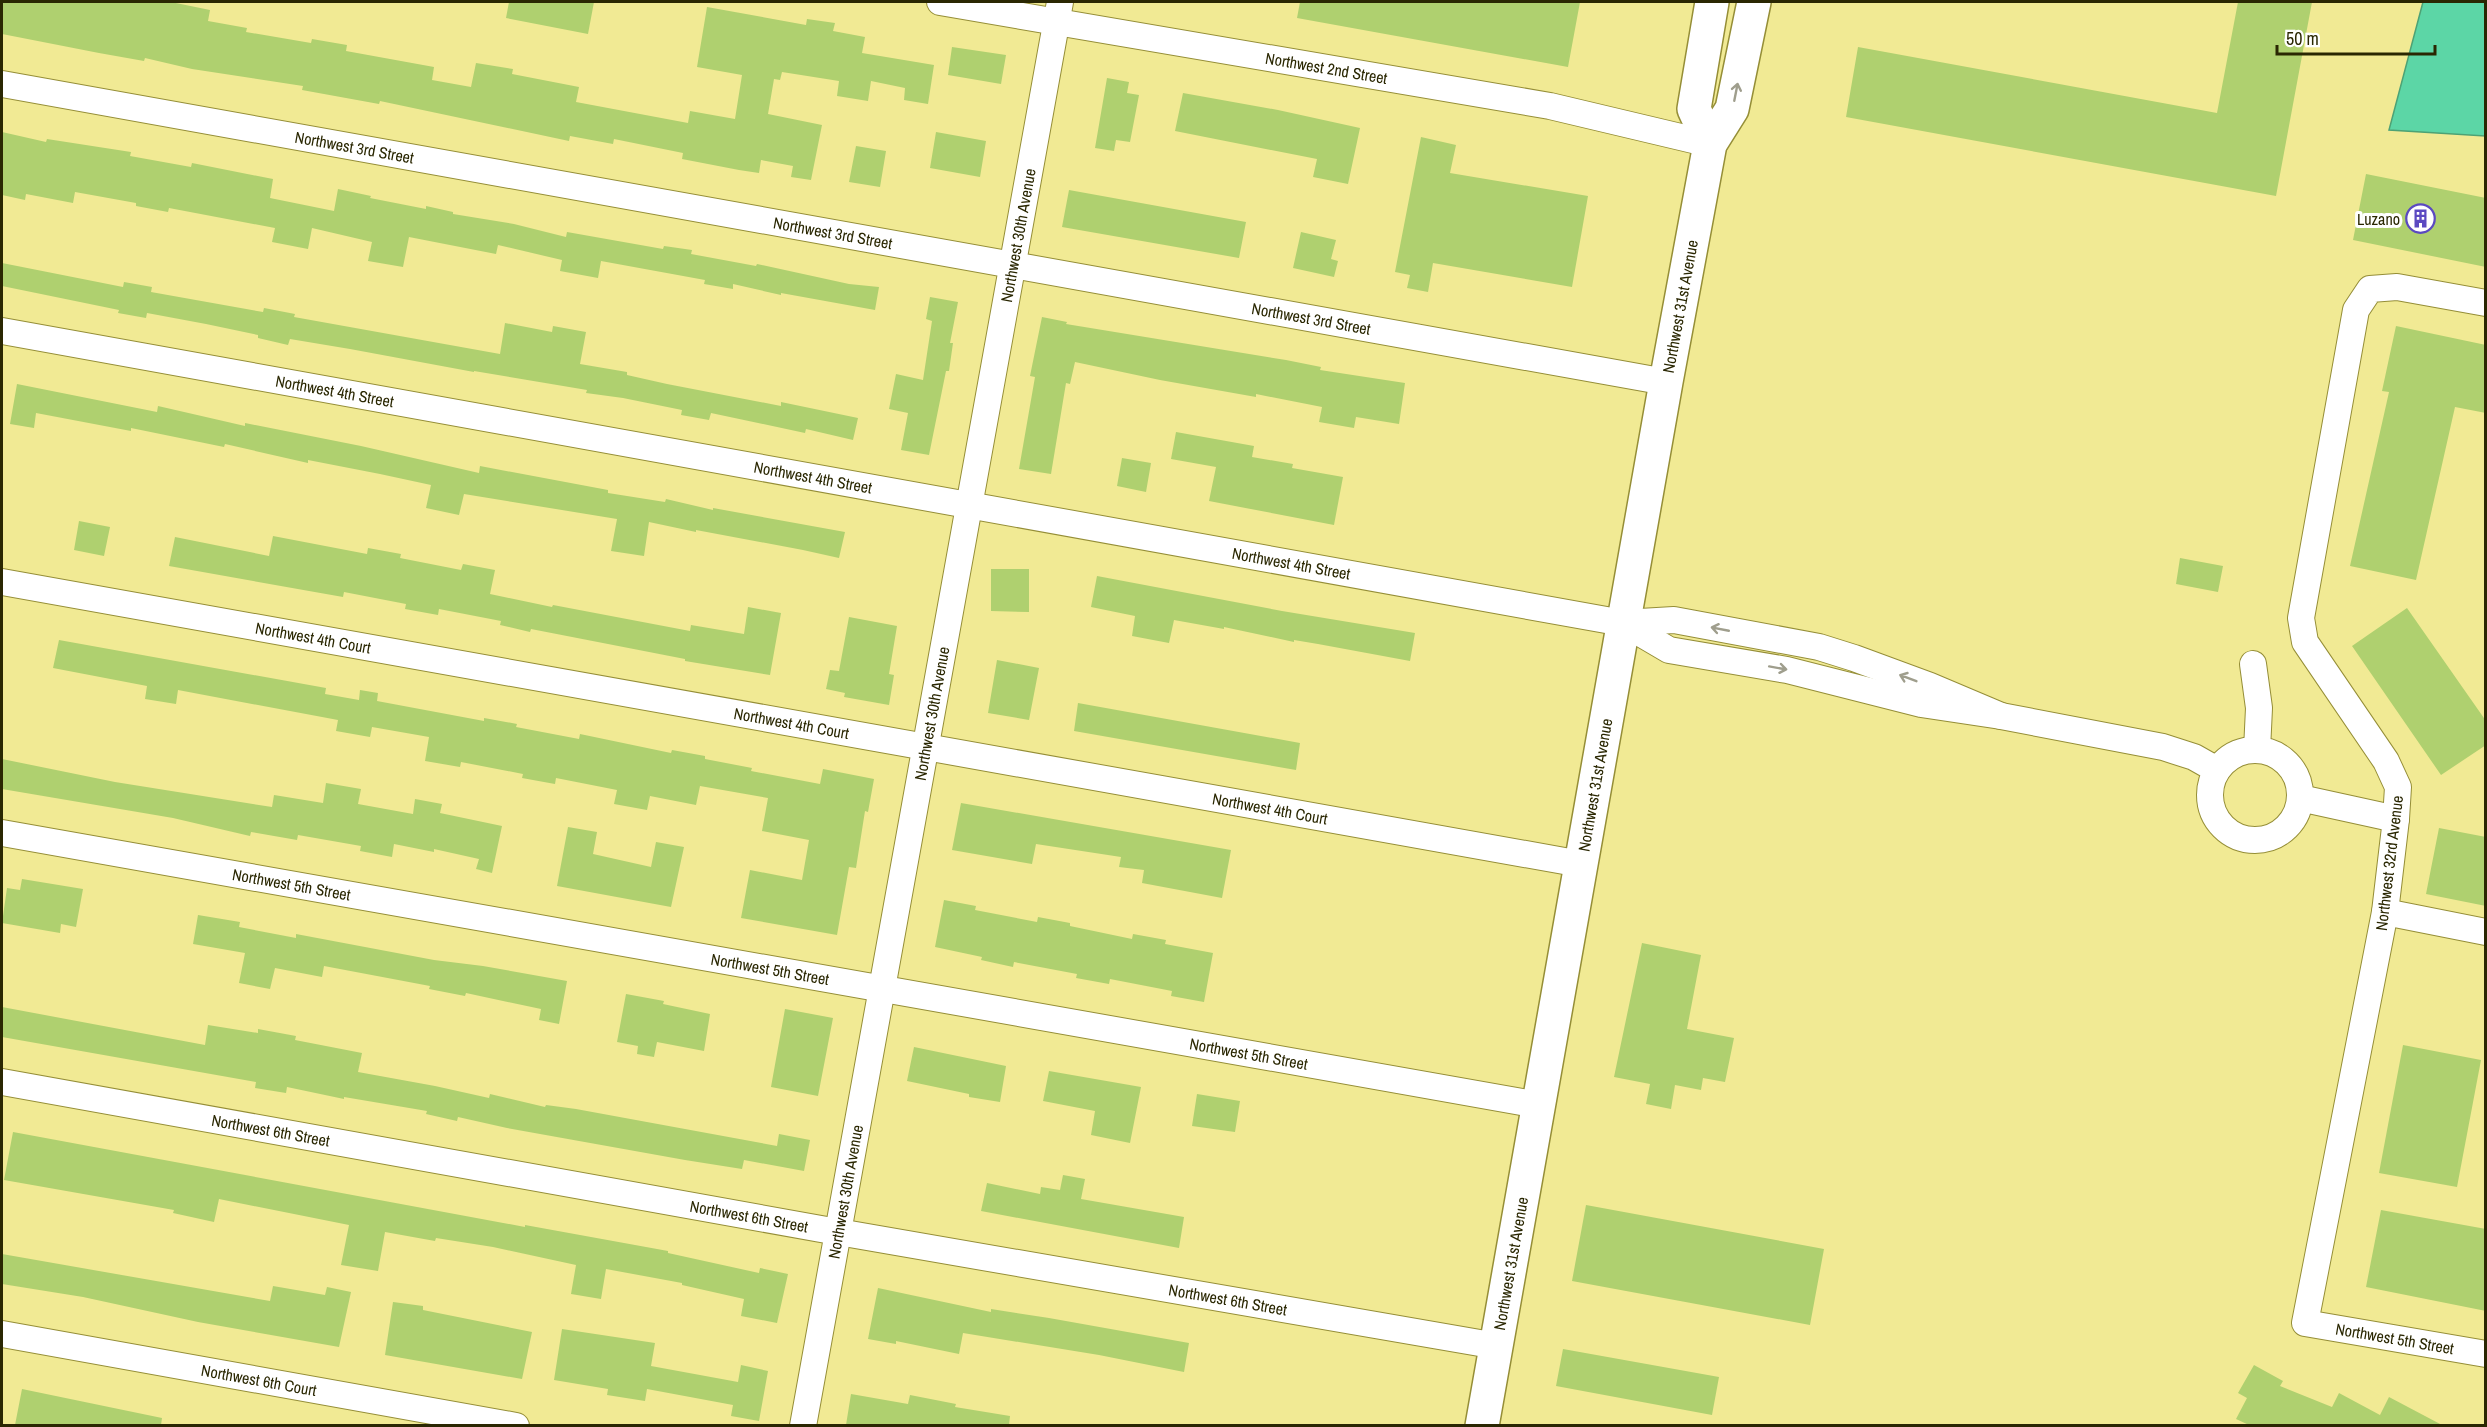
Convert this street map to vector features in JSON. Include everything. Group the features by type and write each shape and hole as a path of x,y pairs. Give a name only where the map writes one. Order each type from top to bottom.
{"main road":[{"path":"1710,144 1694,109 1712,2"},
{"name":"Northwest 31st Avenue","path":"1482,1425 1710,144 1732,109 1754,2"}],"street":[{"name":"Northwest 2nd Street","path":"940,2 1058,12 1550,106 1710,144"},
{"name":"Northwest 30th Avenue","path":"803,1425 1058,12"},
{"name":"Northwest 3rd Street","path":"2,84 1666,382"},
{"name":"Northwest 32rd Avenue","path":"2305,1323 2385,912 2398,787 2386,760 2305,642 2301,631 2301,618 2356,310 2370,289 2397,287 2486,303"},
{"name":"Northwest 4th Street","path":"2,332 1623,623"},
{"name":"Northwest 4th Court","path":"2,582 1581,864"},
{"path":"1623,623 1669,650 1787,670 1921,704 2001,716 2179,750 2217,770"},
{"path":"2253,664 2259,708 2257,750"},
{"path":"2257,750 2272,754 2284,761 2293,771 2299,784 2300,798 2297,812 2290,824 2280,833 2265,839 2250,840 2235,836 2223,827 2213,814 2210,800 2211,784 2217,770 2228,759 2241,752 2257,750"},
{"path":"2300,798 2396,819"},
{"name":"Northwest 5th Street","path":"2,832 1539,1105"},
{"path":"2385,912 2486,932"},
{"name":"Northwest 6th Street","path":"2,1082 839,1232 1497,1346"},
{"name":"Northwest 5th Street","path":"2305,1323 2486,1354"},
{"name":"Northwest 6th Court","path":"2,1334 516,1425"}],"shaded area":[{"path":"2423,2 2485,2 2485,136 2389,130"}],"building":[{"path":"2,2 171,2 210,10 208,21 247,28 246,32 311,43 312,39 347,45 346,51 434,67 432,80 471,87 476,63 513,69 512,74 579,87 576,102 688,123 690,111 735,119 742,75 697,67 707,7 806,25 807,19 835,23 833,31 865,37 862,53 934,65 928,104 904,100 905,88 871,81 868,101 837,96 839,81 782,72 780,80 774,79 768,114 822,125 811,180 791,177 793,166 761,160 759,173 739,170 682,159 683,153 614,139 613,144 570,136 569,141 380,101 379,104 302,90 303,86 192,69 145,58 144,61 2,34"},
{"path":"509,2 594,2 588,34 506,18"},
{"path":"1300,2 1580,2 1568,67 1297,18"},
{"path":"2238,2 2312,2 2276,196 1846,117 1858,47 2217,113"},
{"path":"952,47 1006,55 1001,84 948,75"},
{"path":"1107,78 1129,82 1127,93 1139,95 1130,142 1116,140 1114,151 1095,148"},
{"path":"1183,93 1360,128 1348,184 1313,177 1317,159 1175,131"},
{"path":"2,132 46,142 47,139 131,152 130,156 191,167 192,163 273,179 270,198 334,211 338,189 371,196 370,198 426,209 426,206 453,212 453,214 514,224 566,237 567,232 663,249 664,246 692,250 691,254 756,266 757,264 849,284 879,287 875,310 781,293 781,295 733,284 733,289 704,284 705,280 601,261 598,278 560,271 562,260 498,245 496,254 409,237 403,267 368,261 372,242 312,228 308,249 272,242 275,228 169,208 168,212 136,206 136,203 75,192 73,203 26,194 25,200 2,195"},
{"path":"936,132 986,141 980,177 930,168"},
{"path":"1421,137 1456,145 1450,173 1588,196 1572,287 1433,263 1428,292 1407,288 1410,275 1395,272"},
{"path":"856,146 886,151 880,187 849,182"},
{"name":"Luzano","path":"2366,174 2486,198 2486,267 2353,240"},
{"path":"1069,190 1246,222 1239,258 1062,227"},
{"path":"1301,232 1336,240 1331,259 1338,261 1334,277 1293,268"},
{"path":"2,263 123,287 124,282 152,287 151,292 263,312 264,308 295,314 294,317 500,354 505,323 552,332 553,326 586,332 580,364 627,372 627,375 667,384 781,406 781,402 858,418 853,440 806,429 805,433 711,413 709,420 681,415 682,410 586,393 587,390 350,349 290,339 288,345 258,338 258,335 206,324 147,313 146,318 118,313 119,310 2,286"},
{"path":"930,297 958,302 950,343 953,343 949,371 946,371 929,455 901,450 908,413 889,409 896,374 923,380 932,321 926,319"},
{"path":"1042,317 1067,322 1066,324 1286,360 1321,367 1320,370 1405,383 1399,424 1356,417 1354,428 1319,422 1322,407 1256,394 1256,397 1160,380 1075,362 1070,384 1066,383 1051,474 1019,469 1035,377 1030,376"},
{"path":"2396,326 2486,345 2486,413 2455,407 2416,580 2350,566 2389,392 2382,391"},
{"path":"17,384 157,412 158,406 245,426 245,423 361,446 479,473 480,466 608,490 608,493 665,502 666,499 713,510 713,508 845,532 839,558 649,522 644,556 611,551 617,519 464,494 459,515 426,508 431,485 380,474 308,460 308,463 225,444 224,447 131,428 131,431 36,413 34,428 10,424"},
{"path":"1176,432 1254,446 1252,457 1293,464 1292,468 1343,477 1334,525 1209,501 1216,467 1171,459"},
{"path":"1122,458 1151,463 1146,492 1117,486"},
{"path":"79,521 110,527 104,556 74,550"},
{"path":"273,536 367,554 368,548 401,554 400,558 461,570 463,564 495,570 490,594 690,631 691,625 744,634 748,607 781,613 770,675 685,661 685,659 531,629 530,632 500,625 501,621 439,609 438,615 405,609 406,604 344,592 343,597 169,566 175,537 269,556"},
{"path":"2180,558 2223,566 2218,592 2176,584"},
{"path":"991,569 1029,569 1029,612 991,611"},
{"path":"1097,576 1282,611 1415,633 1410,661 1174,620 1169,643 1132,636 1135,616 1091,607"},
{"path":"2407,608 2486,721 2486,745 2441,775 2352,646"},
{"path":"849,617 897,626 889,674 894,675 889,705 844,697 845,693 826,689 830,670 839,671"},
{"path":"59,640 326,688 325,694 359,700 360,690 378,693 377,701 484,721 484,718 517,724 516,727 579,739 580,734 671,753 672,750 705,756 705,759 752,768 751,771 820,784 823,769 874,779 868,812 865,811 856,868 849,867 837,935 741,918 750,870 802,880 809,840 762,831 768,798 700,786 696,805 650,796 647,810 614,804 617,790 556,778 555,784 522,778 523,774 461,762 460,767 425,761 429,737 372,727 370,737 336,731 338,720 178,690 176,704 145,699 147,686 53,668"},
{"path":"997,660 1039,668 1029,720 988,713"},
{"path":"1078,703 1300,743 1296,770 1074,731"},
{"path":"2,759 115,782 272,807 274,795 323,803 326,783 361,789 358,804 413,814 415,799 442,804 440,813 502,826 492,873 476,869 479,859 434,849 434,852 394,844 392,857 360,851 361,846 298,835 297,840 251,832 250,836 173,818 2,789"},
{"path":"961,803 1231,850 1222,898 1142,883 1144,870 1119,867 1121,857 1036,844 1032,864 952,850"},
{"path":"568,827 597,832 593,854 651,867 656,842 684,847 671,907 557,886"},
{"path":"2439,828 2486,837 2486,906 2426,894"},
{"path":"22,879 83,889 76,927 61,924 60,933 2,923 7,888 20,890"},
{"path":"944,900 976,906 975,910 1037,922 1038,917 1132,939 1133,934 1166,940 1165,944 1213,953 1204,1002 1171,996 1172,991 1110,979 1109,984 1076,978 1077,974 1014,962 1013,967 981,960 982,957 935,947"},
{"path":"198,915 240,922 239,927 296,938 296,934 434,960 567,981 559,1024 539,1020 541,1009 466,993 465,996 429,989 430,986 324,966 322,977 275,968 270,989 239,983 245,953 193,944"},
{"path":"1642,943 1701,955 1687,1029 1734,1038 1725,1082 1703,1078 1701,1090 1675,1085 1671,1109 1646,1104 1650,1084 1614,1077"},
{"path":"626,994 664,1001 663,1004 710,1014 704,1051 657,1042 654,1057 637,1054 638,1046 617,1042"},
{"path":"2,1007 205,1045 208,1025 258,1033 258,1029 296,1036 295,1040 362,1053 358,1072 489,1098 490,1094 545,1107 546,1105 576,1109 777,1146 779,1134 810,1140 804,1171 744,1160 742,1169 685,1160 458,1117 457,1121 426,1114 427,1111 344,1097 344,1099 287,1087 286,1093 255,1088 256,1082 2,1037"},
{"path":"785,1009 833,1018 818,1096 771,1087"},
{"path":"2403,1045 2481,1060 2457,1187 2379,1173"},
{"path":"914,1047 1006,1066 1000,1102 969,1097 969,1094 907,1081"},
{"path":"1049,1071 1141,1087 1130,1143 1091,1135 1095,1111 1043,1101"},
{"path":"1197,1094 1240,1101 1235,1132 1192,1126"},
{"path":"13,1132 525,1227 525,1225 668,1251 668,1253 759,1273 760,1268 788,1274 777,1323 741,1316 744,1299 682,1285 682,1283 606,1269 601,1299 571,1294 576,1265 493,1247 436,1238 435,1241 385,1232 378,1271 341,1265 349,1225 219,1199 214,1222 173,1213 174,1210 4,1180"},
{"path":"1063,1175 1085,1179 1081,1199 1184,1217 1179,1248 981,1211 987,1183 1040,1194 1041,1187 1060,1190"},
{"path":"1586,1205 1824,1249 1810,1325 1572,1281"},
{"path":"2381,1210 2486,1229 2486,1311 2366,1287"},
{"path":"2,1254 270,1301 273,1286 325,1295 327,1287 351,1292 339,1347 198,1322 83,1297 2,1284"},
{"path":"878,1288 991,1312 991,1309 1049,1318 1189,1343 1184,1372 1099,1355 963,1333 959,1354 896,1341 896,1344 868,1339"},
{"path":"393,1302 423,1306 423,1310 532,1332 522,1379 385,1355"},
{"path":"562,1329 655,1343 651,1366 738,1382 741,1365 768,1371 759,1421 731,1416 733,1405 647,1389 645,1401 607,1395 608,1389 554,1380"},
{"path":"1563,1349 1719,1377 1712,1415 1556,1386"},
{"path":"2254,1365 2283,1381 2280,1386 2332,1407 2339,1393 2380,1415 2389,1397 2442,1425 2249,1425 2236,1419 2247,1398 2238,1393"},
{"path":"22,1389 162,1418 161,1425 15,1425"},
{"path":"851,1394 908,1404 910,1395 956,1404 955,1407 1010,1416 1009,1425 846,1425"}],"place":[{"name":"Luzano","path":"2421,219"}]}
